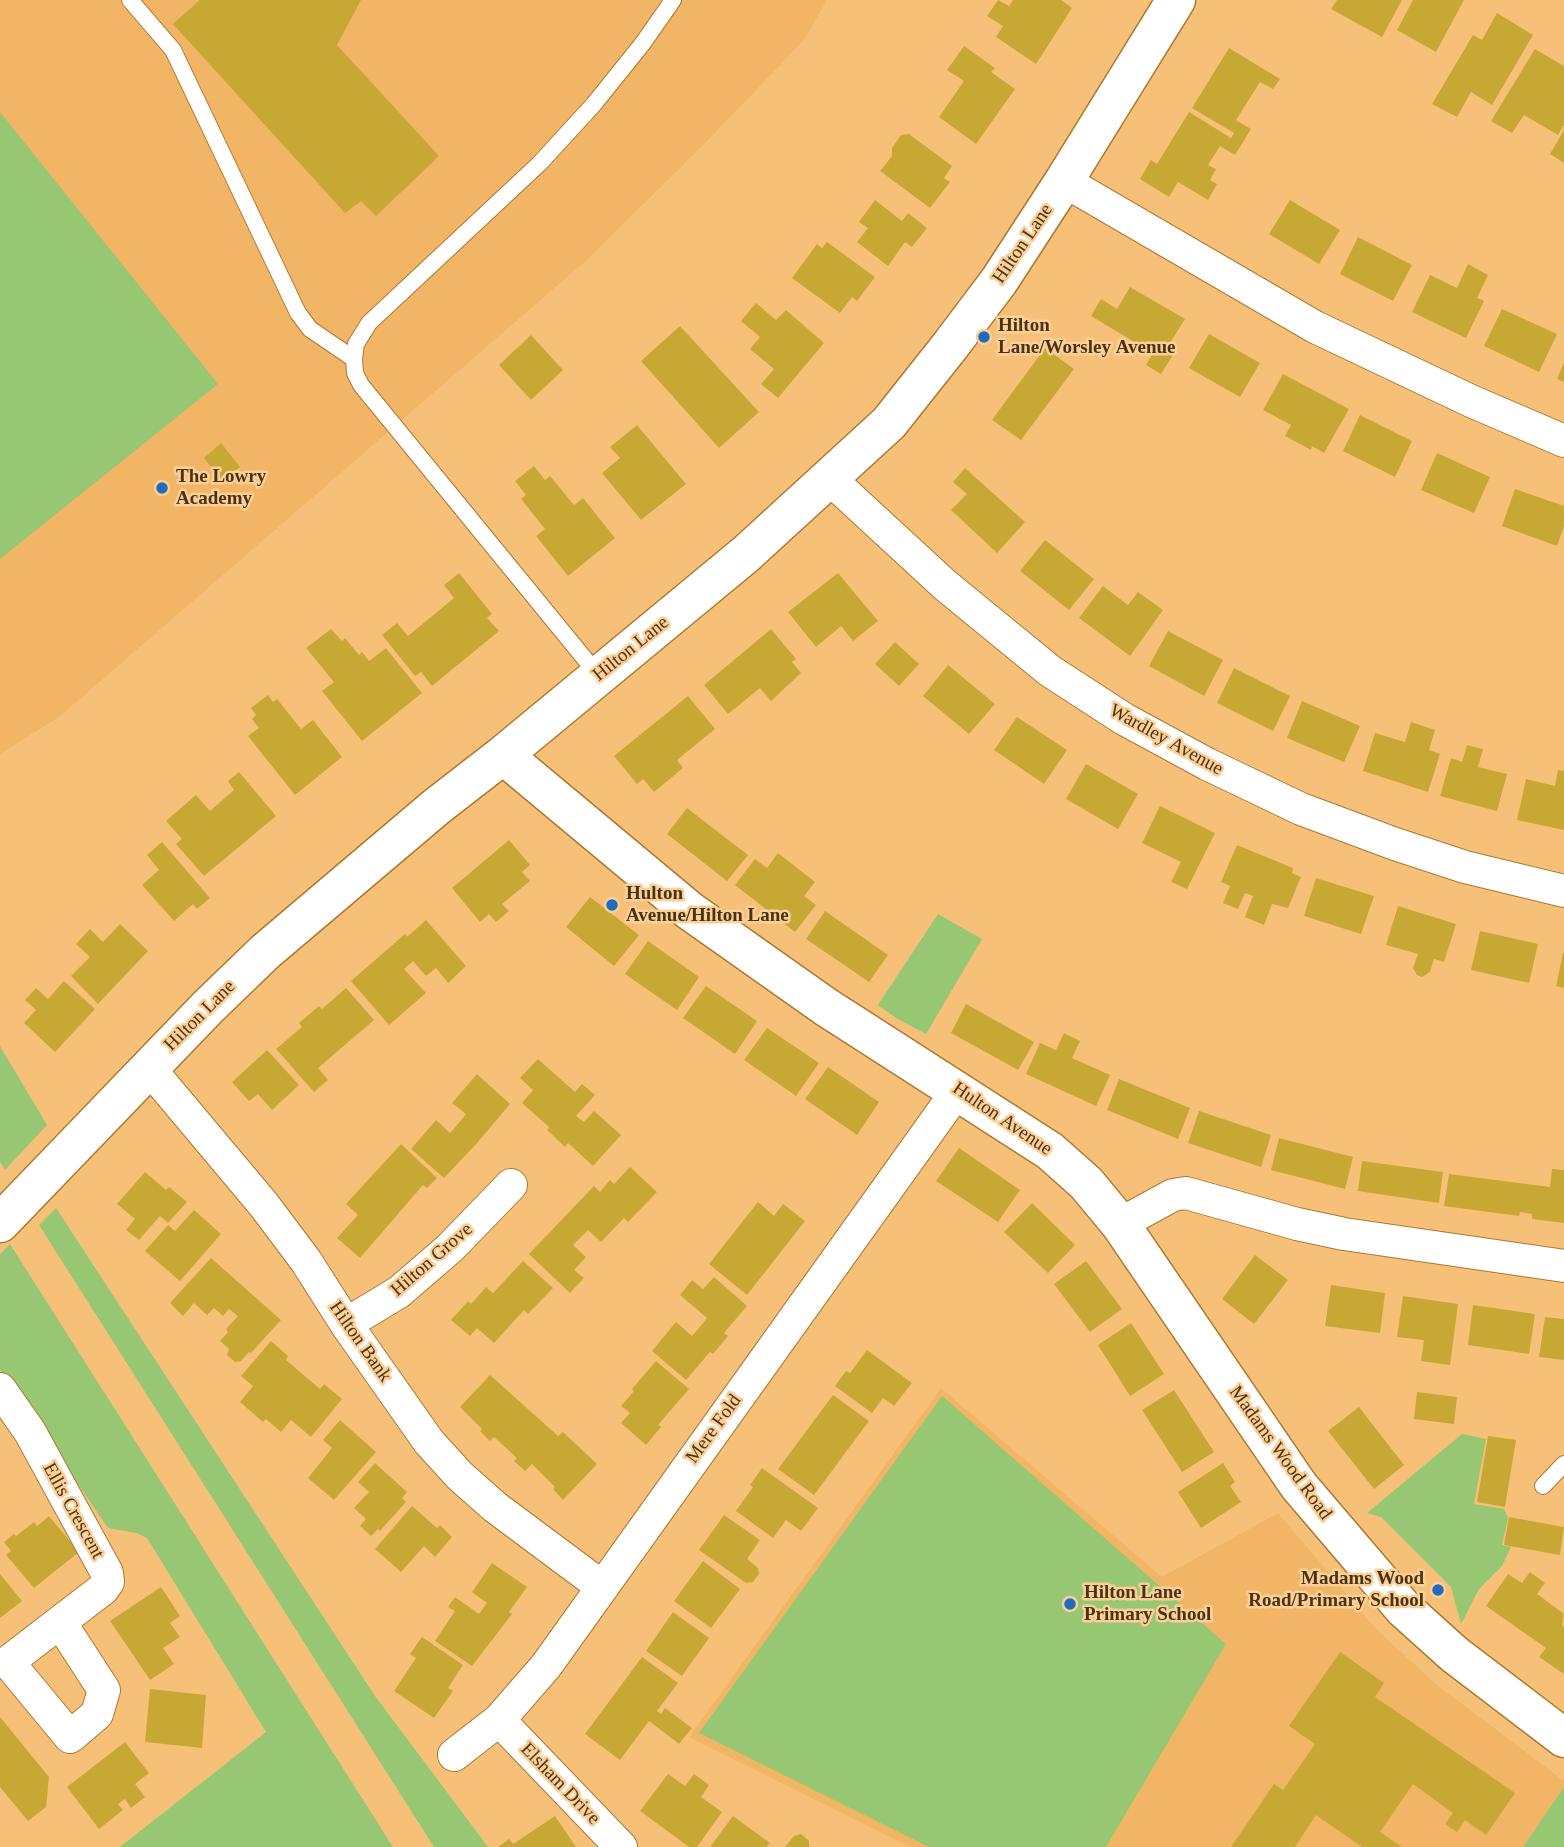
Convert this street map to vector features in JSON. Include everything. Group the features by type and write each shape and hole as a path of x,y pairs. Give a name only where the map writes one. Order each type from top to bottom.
{"street":[{"name":"Hilton Lane","path":"0,1223 265,952 436,807 746,554 888,423 999,281 1176,0"},
{"path":"1064,181 1315,327 1471,401 1564,441"},
{"name":"Wardley Avenue","path":"830,479 955,594 1051,671 1124,719 1207,764 1301,809 1465,867 1564,891"},
{"name":"Hulton Avenue","path":"503,755 690,911 826,1007 1050,1151 1086,1183 1120,1224"},
{"name":"Hilton Bank","path":"149,1068 264,1205 306,1261 346,1324 429,1442 460,1476 495,1507 601,1586"},
{"name":"Mere Fold","path":"454,1755 499,1720 546,1666 958,1090"},
{"name":"Hilton Grove","path":"346,1324 399,1292 450,1248 511,1185"},
{"path":"1120,1224 1173,1195 1186,1193 1297,1224 1345,1234 1564,1266"},
{"name":"Madams Wood Road","path":"1120,1224 1299,1486 1404,1609 1454,1654 1564,1738"},
{"name":"Ellis Crescent","path":"0,1389 30,1432 107,1573 108,1581 103,1589 60,1622"},
{"name":"Elsham Drive","path":"499,1720 621,1847"}],"lane":[{"path":"130,0 173,50 298,313 310,329 354,359"},
{"path":"598,674 361,385 355,373 354,359 356,344 369,323 540,163 594,104 643,43 673,0"},
{"path":"1543,1486 1564,1464"}],"shaded area":[{"name":"The Lowry Academy","path":"0,0 827,0 804,40 589,258 59,717 0,754"},
{"name":"Hilton Lane Primary School","path":"941,1388 1162,1577 1278,1513 1377,1630 1437,1685 1564,1781 1564,1787 1523,1847 910,1847 689,1737"}],"green space":[{"path":"0,112 218,384 0,559"},
{"path":"938,914 982,939 926,1034 878,1005"},
{"path":"0,1046 47,1125 5,1170 0,1162"},
{"path":"56,1208 375,1696 488,1847 434,1847 39,1225"},
{"path":"10,1244 393,1847 120,1847 266,1732 147,1538 136,1533 108,1528 0,1370 0,1254"},
{"name":"Hilton Lane Primary School","path":"942,1396 1226,1644 1106,1847 929,1847 699,1733"},
{"path":"1462,1434 1486,1439 1474,1504 1504,1509 1508,1518 1502,1545 1511,1547 1502,1566 1479,1589 1461,1624 1451,1587 1381,1517 1367,1513"},
{"path":"1564,1787 1564,1847 1523,1847"}],"building":[{"path":"200,0 361,0 337,45 439,156 376,216 361,201 345,213 173,24"},
{"path":"998,0 1009,6 1013,0 1061,0 1072,8 1036,64 996,37 1003,26 987,16"},
{"path":"1337,0 1402,0 1382,37 1331,9"},
{"path":"1413,0 1464,0 1436,52 1397,30"},
{"path":"1497,13 1533,35 1492,105 1471,92 1457,117 1432,104 1473,35 1482,40"},
{"path":"964,46 995,68 991,72 1015,89 976,144 939,117 964,81 947,70"},
{"path":"1229,48 1280,79 1273,89 1260,82 1236,120 1251,129 1235,155 1220,146 1208,165 1216,169 1210,180 1217,184 1208,200 1178,182 1169,197 1140,179 1151,160 1157,164 1189,112 1231,138 1234,133 1192,108"},
{"path":"1535,49 1564,66 1564,125 1558,135 1524,115 1512,133 1491,121"},
{"path":"1564,130 1564,163 1550,154"},
{"path":"909,134 952,166 944,178 950,182 930,208 880,171 892,156 892,148 901,135"},
{"path":"875,200 902,221 908,213 927,228 912,247 905,242 888,266 857,242 868,228 859,222"},
{"path":"1290,200 1340,230 1319,264 1269,234"},
{"path":"1358,237 1412,265 1393,301 1340,274"},
{"path":"827,242 875,277 857,301 852,297 840,313 792,278 817,244 822,248"},
{"path":"1468,264 1488,275 1477,298 1484,301 1466,338 1412,312 1430,275 1457,288"},
{"path":"1130,287 1185,319 1165,351 1173,355 1161,374 1146,365 1153,353 1091,316 1101,299 1117,309"},
{"path":"756,303 776,320 786,310 824,343 778,398 761,384 774,369 750,349 760,337 741,321"},
{"path":"1502,309 1557,334 1539,372 1484,346"},
{"path":"680,326 759,412 719,448 641,361"},
{"path":"1209,334 1260,363 1240,397 1189,368"},
{"path":"531,335 563,370 531,400 499,365"},
{"path":"1045,348 1074,369 1021,440 992,420"},
{"path":"1564,362 1564,382 1557,379"},
{"path":"1283,374 1349,409 1324,453 1312,446 1311,450 1285,436 1291,425 1263,410"},
{"path":"1360,415 1412,441 1395,477 1343,451"},
{"path":"637,425 686,484 641,520 602,473 620,458 610,447"},
{"path":"221,443 240,467 222,481 204,458"},
{"path":"1437,453 1490,477 1474,513 1421,490"},
{"path":"534,466 545,480 550,476 574,505 583,498 615,538 568,576 536,536 545,529 521,499 526,495 515,481"},
{"path":"965,468 1025,522 997,553 951,510 967,494 953,482"},
{"path":"1515,489 1564,506 1564,526 1557,546 1502,526"},
{"path":"1045,540 1094,579 1069,610 1020,571"},
{"path":"459,573 492,614 487,618 499,631 432,686 421,672 415,676 382,635 397,623 408,636 454,598 444,585"},
{"path":"838,573 878,621 853,641 841,626 816,647 788,612"},
{"path":"1103,586 1128,605 1138,592 1163,610 1130,656 1079,618"},
{"path":"331,629 342,641 345,638 359,655 362,652 369,661 386,648 422,693 362,741 322,691 334,682 306,648"},
{"path":"771,629 796,659 792,662 801,673 771,701 760,688 728,714 704,685"},
{"path":"1168,631 1223,660 1204,696 1149,666"},
{"path":"895,642 919,664 899,686 875,664"},
{"path":"948,665 995,704 969,734 923,696"},
{"path":"1234,668 1290,696 1273,731 1217,703"},
{"path":"268,695 273,702 277,699 301,729 313,720 342,757 295,795 248,736 259,728 252,719 256,715 251,708"},
{"path":"688,696 715,729 677,760 683,768 654,792 643,779 637,784 614,756"},
{"path":"1302,701 1360,726 1344,762 1287,738"},
{"path":"1017,717 1067,750 1044,784 994,750"},
{"path":"1411,722 1435,730 1429,750 1440,754 1428,792 1363,771 1375,733 1405,742"},
{"path":"1467,745 1483,749 1478,767 1507,774 1497,811 1440,796 1451,758 1462,762"},
{"path":"1086,764 1138,794 1118,829 1066,799"},
{"path":"1558,770 1564,771 1564,830 1517,820 1526,779 1555,786"},
{"path":"239,772 276,816 204,876 176,844 182,839 166,821 196,795 210,811 234,790 228,781"},
{"path":"1160,806 1215,833 1187,889 1171,882 1181,862 1142,843"},
{"path":"687,808 748,855 727,881 667,834"},
{"path":"509,840 530,865 522,872 530,881 502,904 509,911 496,922 489,914 480,922 452,888"},
{"path":"162,842 210,898 197,909 193,904 174,921 142,885 159,870 147,855"},
{"path":"1237,845 1293,868 1292,873 1301,877 1288,908 1272,904 1264,925 1245,917 1253,896 1245,893 1238,909 1223,903 1230,886 1221,882"},
{"path":"778,853 815,882 804,896 816,905 795,932 735,885 755,859 767,868"},
{"path":"1316,878 1374,896 1361,934 1304,916"},
{"path":"590,897 639,935 614,966 566,927"},
{"path":"1398,906 1456,924 1444,962 1434,959 1430,972 1422,977 1417,975 1413,968 1418,954 1386,945"},
{"path":"825,911 888,955 869,982 806,939"},
{"path":"426,920 466,966 448,983 436,968 426,976 413,961 404,969 426,993 389,1025 351,981 405,934 407,937"},
{"path":"120,924 148,951 98,1004 71,976 90,957 76,944 90,929 103,942"},
{"path":"1480,931 1538,944 1529,983 1471,970"},
{"path":"648,941 699,977 677,1010 625,974"},
{"path":"1564,953 1564,988 1556,986"},
{"path":"64,981 95,1009 55,1052 24,1023 36,1010 25,1000 36,988 48,999"},
{"path":"706,986 757,1021 735,1054 683,1018"},
{"path":"346,988 374,1020 318,1068 328,1080 314,1092 276,1049 302,1027 299,1023 319,1006 322,1009"},
{"path":"966,1004 1034,1042 1018,1070 951,1033"},
{"path":"767,1028 819,1063 796,1096 744,1060"},
{"path":"1064,1033 1080,1041 1072,1058 1110,1075 1096,1106 1026,1074 1040,1043 1056,1050"},
{"path":"267,1050 299,1085 272,1110 258,1094 249,1101 232,1082"},
{"path":"538,1059 575,1092 582,1084 595,1095 576,1116 584,1122 594,1111 621,1135 593,1166 568,1143 565,1147 547,1130 549,1127 522,1103 533,1090 520,1078"},
{"path":"828,1067 879,1102 857,1135 805,1099"},
{"path":"477,1074 510,1104 444,1178 411,1149 436,1120 450,1133 458,1124 466,1114 452,1103"},
{"path":"1119,1079 1190,1108 1178,1139 1107,1110"},
{"path":"1199,1111 1271,1135 1261,1167 1188,1143"},
{"path":"1279,1138 1353,1157 1345,1189 1271,1170"},
{"path":"401,1144 437,1178 427,1188 423,1185 360,1258 337,1238 358,1215 346,1204"},
{"path":"959,1148 1020,1190 998,1222 936,1181"},
{"path":"1362,1161 1443,1172 1439,1203 1358,1191"},
{"path":"630,1167 657,1192 628,1222 624,1218 601,1242 588,1230 573,1245 586,1257 574,1270 584,1278 570,1293 529,1254 594,1186 600,1192 610,1180 614,1184"},
{"path":"1552,1169 1564,1170 1564,1223 1532,1219 1532,1214 1520,1212 1519,1216 1444,1206 1449,1174 1550,1187"},
{"path":"145,1172 166,1190 169,1187 187,1202 168,1223 160,1216 139,1240 126,1230 135,1219 117,1204"},
{"path":"758,1202 774,1216 783,1204 805,1221 747,1295 709,1264"},
{"path":"1032,1203 1075,1245 1048,1273 1004,1232"},
{"path":"194,1210 221,1234 180,1281 145,1251 168,1225 175,1231"},
{"path":"1255,1255 1288,1280 1254,1324 1222,1299"},
{"path":"211,1258 281,1320 241,1361 235,1362 227,1355 229,1349 220,1341 228,1332 226,1329 238,1316 229,1309 223,1316 214,1308 207,1315 194,1303 183,1316 170,1303"},
{"path":"523,1261 553,1288 528,1314 524,1310 494,1343 477,1328 470,1336 451,1320 468,1301 471,1304 486,1287 493,1293"},
{"path":"1086,1261 1122,1309 1090,1332 1054,1284"},
{"path":"714,1277 747,1306 724,1333 728,1336 686,1380 652,1351 676,1322 692,1336 699,1328 707,1318 680,1295 692,1280 703,1289"},
{"path":"1331,1285 1385,1293 1380,1333 1325,1326"},
{"path":"1403,1296 1458,1304 1450,1365 1421,1361 1424,1340 1397,1337"},
{"path":"1473,1305 1535,1314 1529,1354 1468,1345"},
{"path":"1545,1317 1564,1319 1564,1360 1539,1357"},
{"path":"1131,1323 1164,1374 1130,1396 1098,1345"},
{"path":"271,1341 288,1356 286,1360 320,1389 324,1384 342,1399 311,1437 291,1420 281,1432 266,1419 263,1422 240,1402 253,1386 241,1376"},
{"path":"867,1350 912,1383 894,1406 883,1398 872,1413 835,1386 846,1371 850,1373"},
{"path":"656,1361 689,1389 658,1425 661,1427 646,1445 621,1423 630,1413 621,1406"},
{"path":"490,1375 558,1436 563,1432 597,1464 563,1500 553,1489 555,1487 532,1464 525,1471 514,1461 517,1458 494,1437 490,1441 460,1407"},
{"path":"1174,1390 1214,1452 1182,1472 1142,1410"},
{"path":"1417,1392 1457,1397 1454,1424 1414,1419"},
{"path":"833,1395 869,1421 814,1495 778,1469"},
{"path":"1359,1407 1404,1465 1374,1489 1328,1431"},
{"path":"340,1420 376,1452 334,1500 308,1478 332,1448 323,1440"},
{"path":"1488,1436 1516,1440 1505,1507 1477,1502"},
{"path":"375,1463 407,1492 402,1498 406,1502 380,1531 378,1529 371,1536 360,1526 366,1519 354,1508 369,1492 358,1482"},
{"path":"1223,1463 1235,1482 1230,1486 1241,1502 1201,1528 1178,1492"},
{"path":"762,1468 818,1508 801,1531 786,1520 773,1538 736,1511 753,1487 750,1485"},
{"path":"412,1506 437,1528 440,1525 452,1537 435,1557 424,1546 401,1572 375,1549"},
{"path":"724,1515 760,1540 747,1559 758,1568 759,1574 753,1582 746,1583 699,1550"},
{"path":"49,1516 79,1552 34,1588 6,1555 11,1551 4,1542 34,1522 37,1526"},
{"path":"1509,1517 1564,1527 1560,1555 1504,1545"},
{"path":"703,1561 740,1589 711,1628 674,1601"},
{"path":"492,1563 527,1587 509,1612 512,1614 472,1666 435,1641 455,1611 448,1607 455,1597 479,1614 487,1603 472,1592"},
{"path":"1530,1572 1545,1583 1537,1594 1564,1614 1564,1674 1539,1657 1546,1648 1486,1606 1508,1574 1522,1583"},
{"path":"0,1574 22,1601 0,1618"},
{"path":"161,1587 180,1616 170,1623 180,1637 163,1648 174,1664 150,1680 110,1621"},
{"path":"673,1612 709,1638 682,1676 646,1651"},
{"path":"422,1637 463,1665 448,1688 453,1691 434,1718 394,1691 416,1658 410,1654"},
{"path":"1340,1652 1384,1683 1375,1697 1515,1793 1486,1835 1465,1820 1457,1832 1445,1824 1453,1813 1413,1784 1380,1832 1402,1847 1362,1847 1316,1815 1295,1847 1231,1847 1274,1784 1283,1790 1315,1744 1289,1726"},
{"path":"642,1657 678,1683 657,1711 661,1714 665,1708 692,1728 679,1744 649,1721 620,1760 585,1734"},
{"path":"150,1689 206,1695 202,1748 145,1742"},
{"path":"0,1717 49,1777 46,1807 28,1821 0,1787"},
{"path":"125,1742 149,1773 135,1784 145,1797 131,1808 125,1799 118,1804 123,1810 99,1829 67,1787"},
{"path":"668,1774 685,1786 694,1774 709,1785 701,1797 722,1812 697,1847 689,1847 640,1811"},
{"path":"555,1816 576,1847 498,1847 509,1839 513,1844"},
{"path":"733,1816 770,1843 767,1847 710,1847"},
{"path":"801,1834 809,1841 809,1847 785,1847 794,1836"}],"place":[{"name":"Hilton Lane/Worsley Avenue","path":"984,337"},
{"name":"The Lowry Academy","path":"162,488"},
{"name":"Hulton Avenue/Hilton Lane","path":"612,905"},
{"name":"Madams Wood Road/Primary School","path":"1438,1590"},
{"name":"Hilton Lane Primary School","path":"1070,1604"}]}
